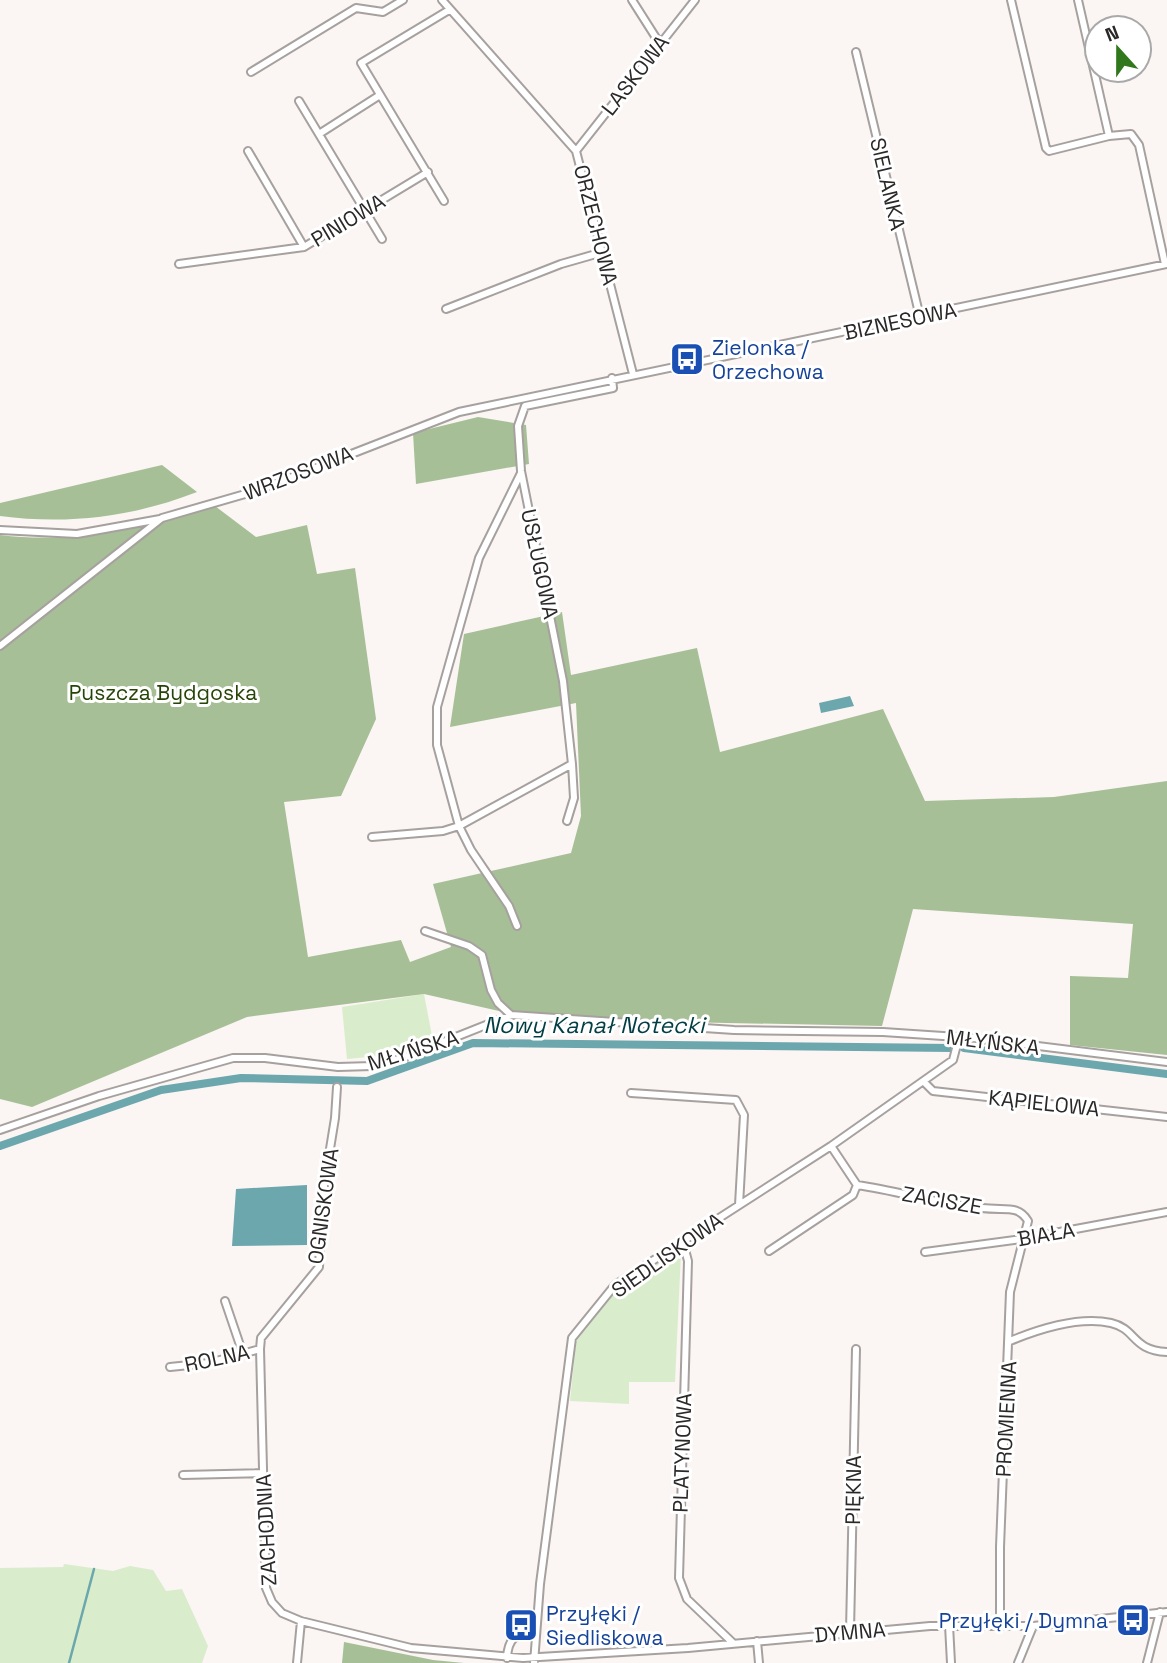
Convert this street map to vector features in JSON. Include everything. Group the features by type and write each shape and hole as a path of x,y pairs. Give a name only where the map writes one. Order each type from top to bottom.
{"street":[{"path":"251,72 356,8 383,12 403,0"},
{"name":"ORZECHOWA","path":"442,0 576,151 633,374"},
{"path":"632,0 660,44"},
{"name":"LASKOWA","path":"576,151 695,0"},
{"path":"1011,0 1046,148 1049,152 1109,136 1131,134 1139,145 1166,264"},
{"path":"1078,0 1109,136"},
{"path":"444,201 361,63 449,10"},
{"name":"SIELANKA","path":"856,52 920,317"},
{"path":"319,134 380,95"},
{"path":"299,101 382,239"},
{"path":"248,151 304,247"},
{"name":"PINIOWA","path":"179,264 304,247 428,172"},
{"path":"446,309 561,264 603,252"},
{"name":"BIZNESOWA","path":"633,374 920,317 1166,264"},
{"name":"WRZOSOWA","path":"0,646 162,518 259,490 458,412 633,374"},
{"name":"USŁUGOWA","path":"567,821 574,798 563,681 522,471 519,426 525,406 613,388 612,378"},
{"path":"517,926 509,906 471,850 459,826 437,745 437,707 479,558 522,471"},
{"path":"0,530 77,534 162,518"},
{"path":"372,837 443,831 459,826 572,764"},
{"path":"425,931 469,946 482,955 491,989 498,1003 511,1015"},
{"name":"MŁYŃSKA","path":"0,1130 99,1096 233,1058 265,1058 338,1067 372,1066 403,1058 511,1015 734,1030 959,1037 1167,1062"},
{"name":"SIEDLISKOWA","path":"534,1661 535,1633 572,1338 615,1285 831,1146 924,1082 953,1060 959,1037"},
{"name":"KĄPIELOWA","path":"924,1082 933,1091 1167,1117"},
{"name":"OGNISKOWA","path":"261,1352 261,1338 320,1266 322,1198 335,1118 337,1087"},
{"path":"631,1093 736,1100 744,1115 739,1205"},
{"path":"769,1251 853,1195 857,1185 831,1146"},
{"name":"ZACISZE","path":"857,1185 975,1209 1013,1209 1024,1215"},
{"name":"BIAŁA","path":"925,1252 1022,1239 1167,1212"},
{"name":"PROMIENNA","path":"1000,1627 1000,1547 1010,1292 1022,1239 1028,1228 1024,1215"},
{"name":"PLATYNOWA","path":"683,1242 688,1261 679,1578 687,1599 733,1643"},
{"path":"225,1301 243,1354"},
{"path":"1010,1341 1041,1329 1111,1324 1126,1331 1149,1351 1167,1352"},
{"name":"PIĘKNA","path":"850,1632 856,1349"},
{"name":"ROLNA","path":"170,1367 209,1363 261,1352"},
{"name":"ZACHODNIA","path":"261,1352 266,1588 272,1602 282,1613 301,1621 411,1648 534,1661"},
{"path":"183,1475 263,1473"},
{"path":"1147,1663 1163,1612"},
{"name":"DYMNA","path":"534,1661 850,1632 949,1625 1034,1626 1163,1612"},
{"path":"297,1663 301,1621"},
{"path":"949,1625 951,1663"},
{"path":"1018,1663 1034,1626"},
{"path":"507,1658 508,1646 513,1638 521,1633 535,1633"},
{"path":"757,1641 759,1663"}],"green space":[{"path":"478,417 526,425 529,464 416,484 413,433"},
{"path":"162,465 197,492 149,508 100,517 50,520 0,516 0,503"},
{"name":"Puszcza Bydgoska","path":"215,506 256,537 307,525 317,574 355,568 376,719 341,796 284,802 308,957 401,940 410,962 451,947 433,884 571,853 581,816 576,703 450,727 464,634 562,612 571,675 697,648 720,752 883,709 925,801 1054,797 1167,781 1167,1055 1070,1045 1070,976 1128,978 1133,924 913,909 882,1026 534,1019 424,994 247,1017 32,1107 0,1099 0,535 82,536 162,521"},
{"path":"424,994 433,1041 379,1056 347,1059 342,1007"},
{"path":"677,1251 681,1253 675,1382 629,1382 629,1404 570,1401 576,1341 617,1290"},
{"path":"64,1564 113,1571 130,1566 153,1570 166,1591 182,1589 208,1646 202,1663 0,1663 0,1568 63,1567"},
{"path":"344,1642 433,1660 464,1663 342,1663"}],"water":[{"path":"850,696 854,706 821,713 819,703"},
{"path":"307,1185 307,1245 232,1246 236,1189"}],"waterway":[{"name":"Nowy Kanał Notecki","path":"0,1146 161,1090 241,1078 367,1081 473,1043 952,1048"},
{"name":"Nowy Kanał Notecki","path":"964,1048 1167,1074"},
{"path":"69,1663 94,1569"}],"place":[{"name":"Zielonka / Orzechowa","path":"687,359"},
{"name":"Przyłęki / Dymna","path":"1133,1620"},
{"name":"Przyłęki / Siedliskowa","path":"521,1625"}]}
